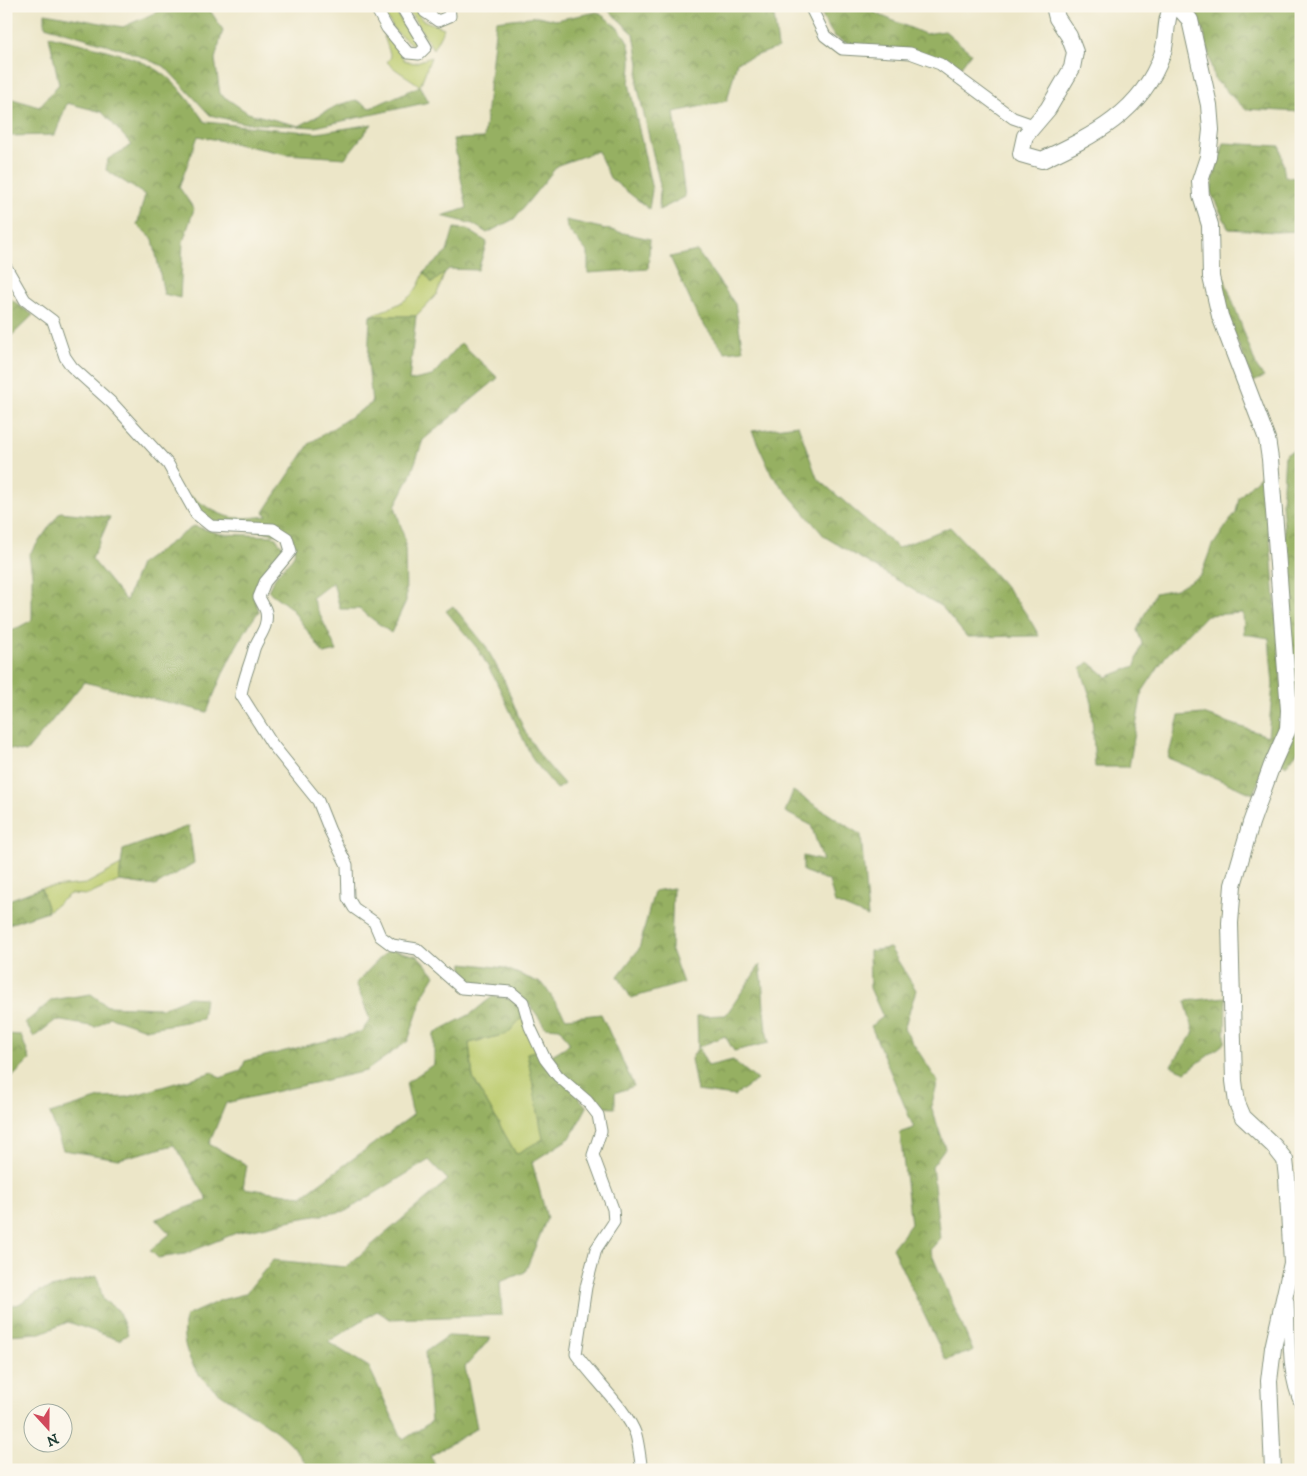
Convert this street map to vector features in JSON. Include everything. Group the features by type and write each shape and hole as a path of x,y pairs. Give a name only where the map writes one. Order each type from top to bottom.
{"main road":[{"path":"1054,6 1057,18 1069,36 1075,52 1072,68 1048,109 1025,136 1021,154 1042,160 1082,141 1124,113 1148,82 1162,54 1168,14 1173,6 1182,10 1190,20 1209,106 1211,130 1208,157 1200,181 1201,196 1210,225 1211,277 1220,316 1267,439 1270,459 1289,710 1288,730 1272,765 1252,822 1233,886 1230,923 1237,1103 1243,1117 1274,1146 1285,1160 1292,1262 1273,1348 1269,1381 1273,1470"}],"street":[{"path":"375,6 387,28 408,53 419,54 426,47 401,6"},
{"path":"422,6 425,12 438,21 450,16 449,6"},
{"path":"810,6 825,36 842,49 910,53 940,64 1014,118 1033,125"},
{"path":"6,267 25,300 53,321 65,357 72,367 113,404 168,464 196,514 211,526 273,529 287,538 291,551 265,582 258,598 266,612 264,631 254,648 252,662 244,678 241,695 272,744 318,801 330,831 348,865 348,898 354,908 374,922 380,936 392,945 417,949 461,988 511,992 522,1002 530,1027 545,1059 558,1076 587,1101 598,1115 601,1131 593,1155 613,1209 614,1222 596,1249 586,1287 576,1354 591,1376 619,1407 636,1434 642,1470"},
{"path":"1287,1288 1291,1361 1295,1392 1301,1405"}],"green space":[{"path":"158,6 207,6 223,30 215,59 220,94 248,113 299,126 338,105 356,100 370,108 420,86 429,102 315,127 244,123 210,115 165,67 125,50 45,26 45,13 123,27 159,11"},
{"path":"380,6 394,6 403,25 418,42 415,47 395,31"},
{"path":"406,6 414,6 422,20 444,28 433,49"},
{"path":"604,6 773,6 778,48 737,62 727,101 674,112 685,197 659,210 660,185 637,84 639,64 634,34"},
{"path":"819,6 867,6 877,14 925,34 945,31 971,53 957,72 938,58 849,45 834,36 824,20"},
{"path":"1186,6 1301,6 1301,112 1245,109 1214,79 1203,29 1195,15"},
{"path":"597,12 623,34 630,49 631,70 629,83 652,190 649,209 610,178 598,151 558,165 514,219 487,233 473,224 442,216 467,208 453,139 484,138 496,21 538,16 555,20"},
{"path":"49,36 108,50 151,66 174,84 205,122 317,133 372,124 345,158 286,154 198,136 179,187 194,209 183,242 180,298 164,294 153,239 137,225 145,195 106,170 108,159 132,145 102,112 67,103 55,135 6,136 6,97 39,107 59,84"},
{"path":"384,36 397,47 404,60 414,63 431,57 420,86 387,62 391,57"},
{"path":"1224,143 1280,146 1285,177 1301,178 1301,231 1275,232 1229,229 1211,193 1213,178"},
{"path":"566,220 650,239 648,269 588,273 588,253 567,228"},
{"path":"454,228 467,229 487,242 478,270 449,269 432,283 424,272 447,252"},
{"path":"697,251 735,304 743,350 725,352 698,317 670,257"},
{"path":"424,272 432,283 445,272 437,294 416,316 370,316 396,305 410,296 420,282"},
{"path":"1224,278 1257,368 1264,377 1253,382 1225,310 1220,282"},
{"path":"6,296 33,315 6,341"},
{"path":"370,316 416,316 409,381 432,376 461,343 498,378 423,440 410,477 395,506 405,540 406,601 391,633 359,609 340,609 333,582 312,598 337,651 324,654 291,608 268,591 282,568 293,557 294,549 290,536 212,523 197,511 190,496 210,509 226,516 242,518 267,516 264,512 310,443 372,403 368,362"},
{"path":"798,425 817,478 898,548 950,527 1010,592 1039,636 967,637 942,607 825,537 772,475 752,431"},
{"path":"1301,447 1301,747 1286,766 1281,762 1289,641 1288,578 1282,503 1285,454"},
{"path":"1265,471 1283,705 1279,733 1253,794 1168,758 1179,716 1203,714 1268,736 1273,685 1269,638 1244,634 1243,613 1206,615 1165,657 1142,692 1129,767 1095,767 1091,699 1081,669 1089,662 1107,677 1135,666 1142,643 1137,630 1155,593 1176,589 1201,575 1211,548 1236,512 1239,497"},
{"path":"60,512 110,517 92,559 126,601 140,564 194,526 221,534 274,536 284,548 282,556 254,598 259,611 229,660 207,712 84,682 26,752 6,748 6,634 32,620 32,574 29,555"},
{"path":"453,606 485,645 504,680 524,730 541,757 564,784 557,789 533,760 496,681 478,649 446,611"},
{"path":"793,791 861,835 868,917 835,903 829,881 803,871 803,856 823,861 811,825 785,812"},
{"path":"189,826 194,863 155,886 119,881 123,850"},
{"path":"121,865 119,881 88,895 70,894 48,911 41,888 86,884"},
{"path":"41,888 48,911 6,925 6,901"},
{"path":"673,888 671,950 683,983 631,998 618,976 639,949 654,891"},
{"path":"890,948 916,990 904,1029 938,1082 931,1106 945,1148 932,1166 940,1239 930,1250 973,1351 946,1360 892,1248 911,1224 900,1133 914,1128 871,1026 883,1017 870,988 869,951"},
{"path":"389,949 418,956 435,975 424,993 408,1041 366,1071 226,1103 209,1144 247,1165 243,1188 302,1196 413,1115 406,1083 434,1064 434,1033 471,1014 493,996 516,1003 524,1015 507,1034 469,1043 473,1078 516,1154 543,1139 527,1053 536,1051 587,1107 570,1138 532,1162 547,1218 525,1272 500,1282 502,1315 390,1319 377,1311 328,1342 369,1367 403,1440 431,1422 425,1352 448,1336 491,1338 465,1367 477,1428 430,1456 439,1470 309,1470 300,1455 277,1432 220,1393 201,1377 187,1352 184,1333 186,1316 221,1300 245,1294 273,1260 346,1267 448,1180 429,1160 346,1211 297,1219 236,1233 185,1254 158,1258 150,1250 170,1234 156,1219 208,1200 174,1145 119,1159 63,1150 50,1114 100,1098 128,1097 213,1072 220,1078 241,1071 245,1061 361,1032 370,1020 356,983"},
{"path":"463,963 504,968 543,984 566,1018 601,1014 634,1086 615,1093 615,1108 598,1107 561,1071 552,1055 570,1044 560,1028 545,1027 528,1003 511,992 491,987 462,984"},
{"path":"760,965 765,1024 769,1043 734,1051 725,1036 698,1047 697,1016 726,1015"},
{"path":"91,994 107,1006 163,1008 189,997 205,998 202,1019 145,1029 110,1017 96,1027 56,1020 34,1037 25,1023 52,1000"},
{"path":"1226,997 1225,1043 1186,1072 1171,1066 1194,1032 1185,1001"},
{"path":"524,1015 536,1051 527,1053 544,1140 516,1154 473,1078 469,1043 507,1034"},
{"path":"6,1034 21,1035 30,1060 6,1083"},
{"path":"698,1047 708,1066 733,1060 757,1080 734,1096 697,1091 691,1059"},
{"path":"97,1276 103,1300 118,1310 128,1334 119,1340 68,1322 41,1333 6,1335 6,1307 19,1304 40,1291"}]}
